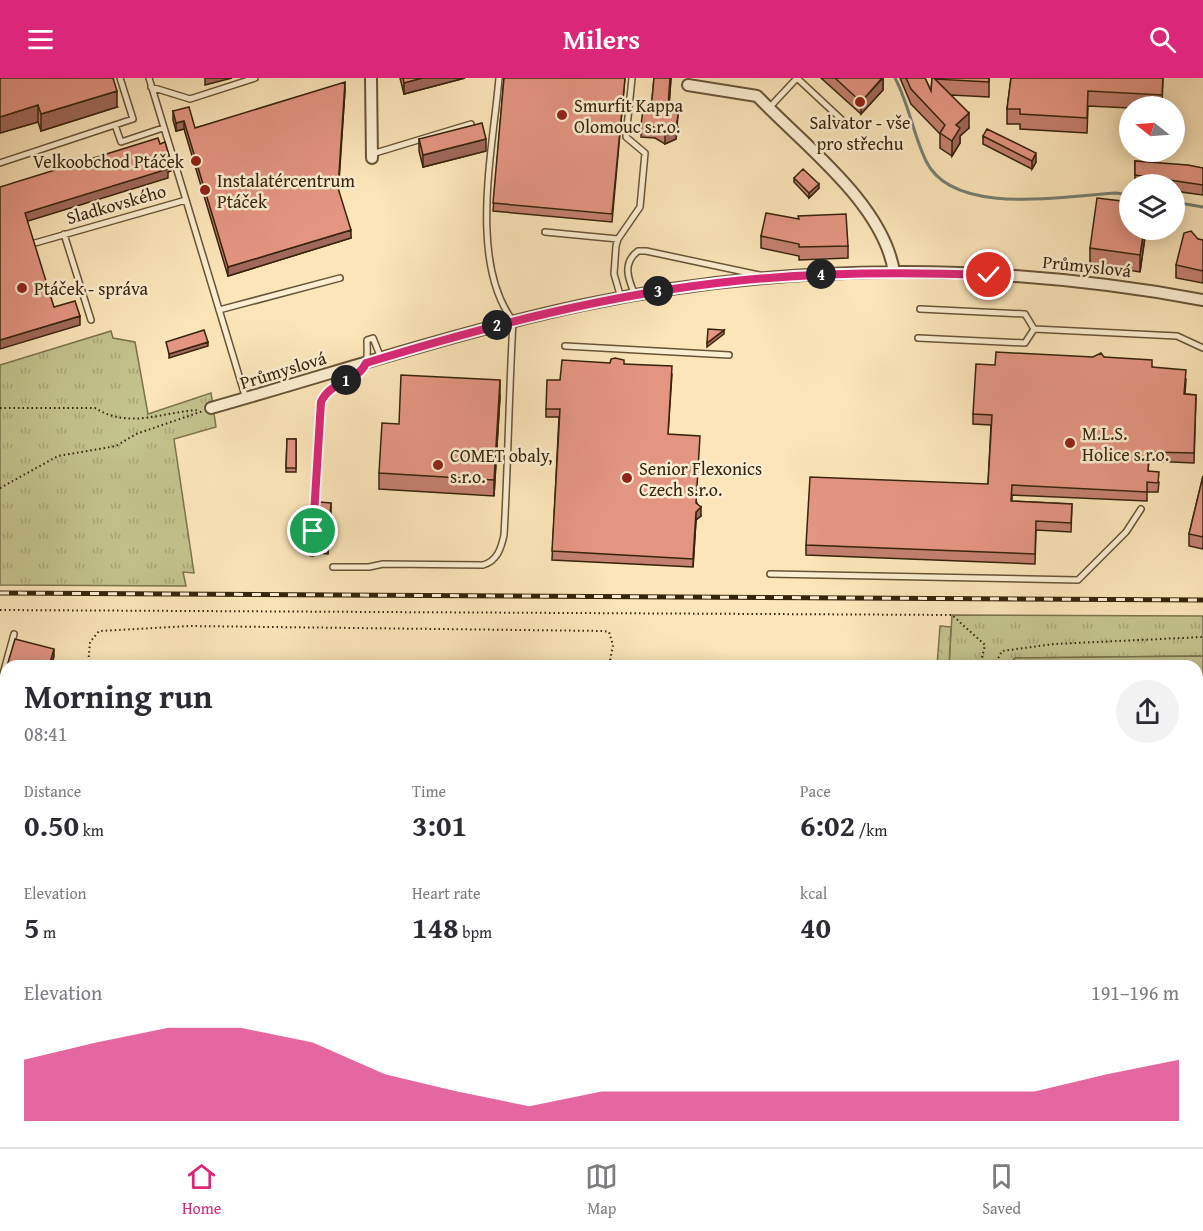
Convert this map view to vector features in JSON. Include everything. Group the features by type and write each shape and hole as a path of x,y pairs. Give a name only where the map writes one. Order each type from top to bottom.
{"street":[{"path":"371,78 372,156"},
{"path":"688,85 708,83 757,96 862,205 888,251 894,272"},
{"name":"Průmyslová","path":"212,408 513,321 621,297 769,278 894,272 1028,277 1116,285 1203,300"}],"lane":[{"path":"0,163 133,119 120,78"},
{"name":"Sladkovského","path":"35,243 186,200 149,78"},
{"path":"151,87 190,99 255,78"},
{"path":"333,567 369,567 383,564 483,566 498,554 504,535 513,321 502,307 494,283 487,244 487,212 499,78"},
{"path":"621,297 614,267 618,239 637,214 641,198 645,153 626,137 632,78"},
{"path":"769,108 797,78 842,119"},
{"path":"372,156 471,124"},
{"path":"115,125 121,142 164,128"},
{"path":"186,200 246,399"},
{"path":"544,232 618,239"},
{"path":"64,234 91,320"},
{"path":"635,295 629,280 628,264 638,251 646,250 769,278"},
{"path":"219,310 340,278"},
{"path":"920,309 1025,314 1034,329"},
{"path":"918,338 1025,343 1034,329"},
{"path":"1034,329 1177,336 1203,348"},
{"path":"312,553 321,402 332,387 360,374 366,363 367,340 373,338 381,358"},
{"path":"565,346 729,354"},
{"path":"770,574 1078,580 1126,532 1141,509"},
{"path":"7,660 14,634"}],"path":[{"path":"0,408 96,408 104,414 135,421 185,410 212,408"},
{"path":"0,488 58,456 116,446 136,434 212,408"},
{"path":"0,609 952,615 985,645 981,660"},
{"path":"88,660 90,642 99,631 189,626 604,631 609,632 614,645 610,660"},
{"path":"997,660 1002,651 1054,644 1202,636"}],"green space":[{"path":"111,331 113,338 135,342 148,414 211,393 216,427 174,439 194,573 183,572 186,586 0,585 0,365"},
{"path":"952,615 1203,616 1203,656 949,660"},
{"path":"940,626 951,627 949,660 937,660"},
{"path":"1203,656 1203,660 1014,660 1015,658"}],"building":[{"path":"0,78 113,78 117,91 41,114 38,105 0,117"},
{"path":"403,78 422,78 404,83"},
{"name":"Smurfit Kappa Olomouc s.r.o.","path":"504,78 625,78 612,214 493,203"},
{"path":"654,78 670,78 668,106 678,115 676,127 665,132 655,127 641,125 643,110 651,110"},
{"path":"835,78 882,78 861,102"},
{"path":"906,78 925,78 931,91 932,78 989,78 989,82 935,79 969,113 956,125 960,128 952,141 940,133 945,125 911,89"},
{"path":"1011,78 1163,78 1162,95 1088,91 1087,118 1020,114 1020,109 1007,109"},
{"path":"345,82 338,188 351,230 228,267 184,121 176,123 173,111 189,107 195,128"},
{"path":"482,123 486,139 423,155 419,139"},
{"path":"987,129 1036,153 1032,161 983,136"},
{"path":"158,138 160,144 165,142 171,162 166,163 168,169 25,213 54,307 75,301 80,316 0,340 0,187"},
{"path":"1135,162 1188,165 1203,168 1203,185 1185,182 1185,174 1135,174"},
{"path":"803,169 819,184 809,193 794,178"},
{"path":"1097,198 1119,201 1119,240 1142,240 1140,255 1090,248"},
{"path":"766,213 799,219 798,216 846,214 848,246 799,247 799,244 761,236"},
{"path":"1191,231 1198,239 1203,240 1203,271 1176,265 1182,240 1185,240 1185,233"},
{"path":"708,329 724,330 707,343"},
{"path":"204,330 208,342 169,354 166,342"},
{"path":"996,352 1093,357 1101,353 1104,357 1152,360 1152,367 1186,370 1184,394 1196,395 1194,453 1149,452 1148,471 1159,472 1158,483 1147,482 1147,492 1012,485 1011,501 1072,504 1071,523 1036,521 1035,554 806,545 810,477 988,484 992,415 973,414 976,364 995,365"},
{"name":"Senior Flexonics Czech s.r.o.","path":"611,359 624,360 624,364 672,366 668,434 700,436 696,503 701,507 696,512 693,559 552,551 560,409 546,409 547,380 560,380 562,360 610,363"},
{"name":"COMET obaly, s.r.o.","path":"401,375 500,380 494,480 379,473 382,423 399,424"},
{"path":"287,439 296,439 296,468 286,468"},
{"path":"1203,476 1203,537 1189,534"},
{"path":"319,502 331,503 328,542 317,541"},
{"path":"15,639 54,649 51,660 9,660"}],"waterway":[{"path":"895,78 926,161 940,179 960,190 984,197 1012,199 1119,193"},
{"path":"1185,204 1203,207"}],"railway":[{"path":"0,593 1203,600"}],"place":[{"name":"Salvator - vše pro střechu","path":"860,102"},
{"name":"Smurfit Kappa Olomouc s.r.o.","path":"562,115"},
{"name":"Velkoobchod Ptáček","path":"196,161"},
{"name":"Instalatércentrum Ptáček","path":"205,190"},
{"name":"Ptáček - správa","path":"22,288"},
{"name":"M.L.S. Holice s.r.o.","path":"1070,443"},
{"name":"COMET obaly, s.r.o.","path":"438,465"},
{"name":"Senior Flexonics Czech s.r.o.","path":"627,478"}],"route":[{"path":"313,531 321,402 323,396 332,387 360,374 366,363 480,329 540,314 621,297 700,285 818,274 894,272 989,275"}]}
